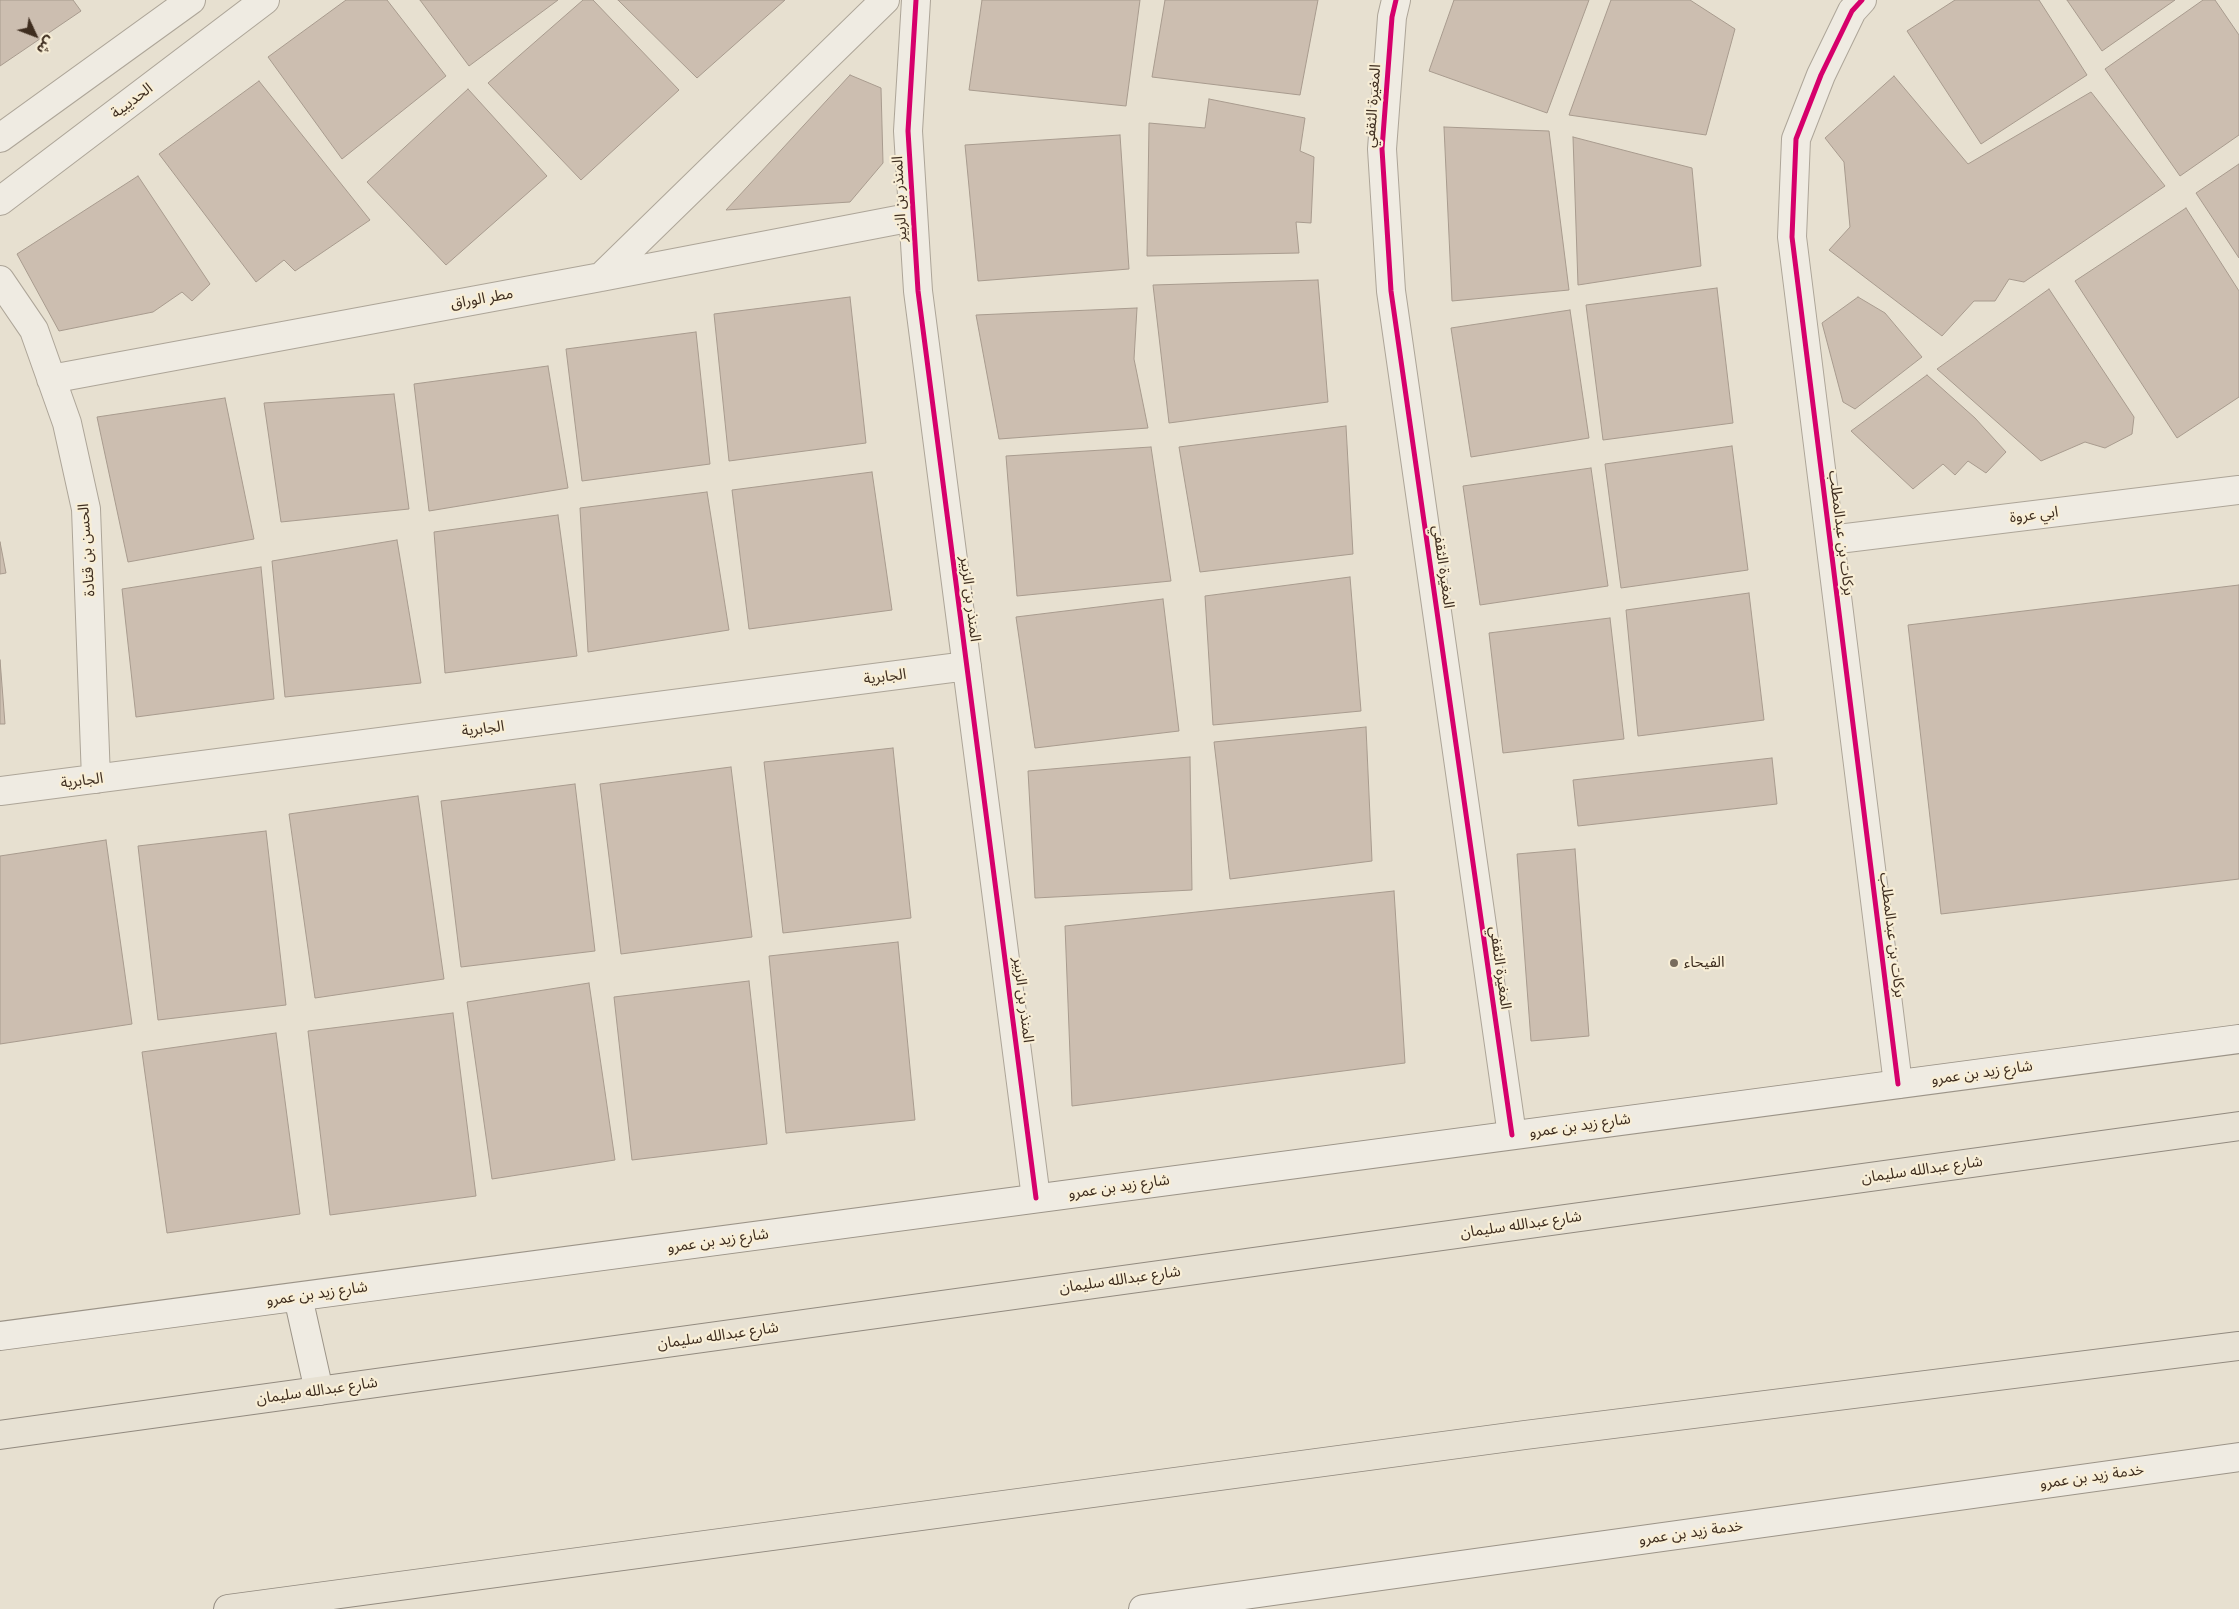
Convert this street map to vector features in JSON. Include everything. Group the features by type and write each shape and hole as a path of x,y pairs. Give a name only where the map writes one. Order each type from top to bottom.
{"main road":[{"name":"شارع عبدالله سليمان","path":"0,1435 2239,1126"},
{"path":"228,1609 269,1606 1526,1435 2239,1346"}],"street":[{"path":"0,138 191,0"},
{"name":"الحديبية","path":"0,201 265,0"},
{"path":"601,277 885,0"},
{"name":"المنذر بن الزبير","path":"916,0 908,131 918,291 1036,1198"},
{"name":"المغيرة الثقفي","path":"1396,0 1392,16 1382,149 1391,291 1512,1135"},
{"name":"بركات بن عبدالمطلب","path":"1862,0 1852,11 1821,75 1796,139 1792,237 1898,1084"},
{"name":"مطر الوراق","path":"51,378 601,277 913,217"},
{"name":"الحسن بن قتادة","path":"0,280 34,330 67,423 86,509 96,779"},
{"name":"ابي عروة","path":"1830,540 2239,490"},
{"name":"الجابرية","path":"0,792 967,666"},
{"name":"شارع زيد بن عمرو","path":"0,1336 2239,1039"},
{"path":"298,1296 320,1391"},
{"name":"خدمة زيد بن عمرو","path":"1142,1609 2239,1456"}],"building":[{"path":"0,0 73,0 81,11 0,66"},
{"path":"346,0 387,0 446,76 342,159 268,57"},
{"path":"420,0 558,0 469,66"},
{"path":"583,0 593,0 679,90 581,180 488,83"},
{"path":"618,0 785,0 697,78"},
{"path":"982,0 1140,0 1126,106 969,90"},
{"path":"1165,0 1318,0 1300,95 1152,77"},
{"path":"1454,0 1589,0 1547,113 1429,71"},
{"path":"1611,0 1690,0 1735,29 1706,135 1569,115"},
{"path":"1955,0 2039,0 2087,75 1981,144 1907,31"},
{"path":"2067,0 2175,0 2102,51"},
{"path":"2203,0 2215,0 2239,35 2239,135 2180,176 2105,69"},
{"path":"850,75 881,88 883,163 850,202 726,210"},
{"path":"1894,76 1968,164 2091,92 2165,186 2024,282 2009,279 1995,301 1974,301 1942,336 1829,250 1850,227 1844,162 1825,138"},
{"path":"259,81 370,220 295,271 284,260 256,282 159,154"},
{"path":"468,89 547,176 446,265 367,182"},
{"path":"1209,99 1305,118 1300,151 1314,157 1311,223 1296,222 1299,253 1147,256 1149,123 1205,128"},
{"path":"1444,127 1549,131 1569,290 1452,301"},
{"path":"1120,135 1129,269 978,281 965,145"},
{"path":"1573,137 1692,168 1701,266 1578,285"},
{"path":"2239,164 2239,258 2196,193"},
{"path":"138,176 210,284 192,301 182,292 153,312 59,331 17,254"},
{"path":"2186,208 2239,291 2239,397 2177,438 2075,281"},
{"path":"1318,280 1328,402 1169,423 1153,285"},
{"path":"1717,288 1733,423 1603,440 1586,305"},
{"path":"2049,289 2134,417 2132,434 2105,448 2085,442 2041,461 1937,369"},
{"path":"850,297 866,443 729,461 714,314"},
{"path":"1858,297 1885,313 1922,357 1855,409 1843,402 1822,323"},
{"path":"1137,308 1134,359 1148,428 999,439 976,315"},
{"path":"1570,310 1589,438 1471,457 1451,328"},
{"path":"696,332 710,464 582,481 566,349"},
{"path":"548,366 568,488 429,511 414,384"},
{"path":"1927,375 1975,418 2006,452 1986,473 1968,461 1955,475 1943,464 1913,489 1851,431"},
{"path":"394,394 409,509 281,522 264,403"},
{"path":"225,398 254,539 128,562 97,417"},
{"path":"1346,426 1353,554 1200,572 1179,447"},
{"path":"1732,446 1748,570 1621,588 1605,464"},
{"path":"1151,447 1171,581 1017,596 1006,456"},
{"path":"1591,468 1608,586 1480,605 1463,486"},
{"path":"872,472 892,610 749,629 732,490"},
{"path":"707,492 729,630 588,652 580,508"},
{"path":"558,515 577,656 445,673 434,532"},
{"path":"397,540 421,683 285,697 272,561"},
{"path":"0,542 6,573 0,574"},
{"path":"261,567 274,699 136,717 122,589"},
{"path":"1350,577 1361,711 1213,725 1205,596"},
{"path":"2239,585 2239,879 1941,914 1908,625"},
{"path":"1749,593 1764,720 1638,736 1626,610"},
{"path":"1163,599 1179,731 1035,748 1016,617"},
{"path":"1610,618 1624,739 1503,753 1489,633"},
{"path":"0,660 5,724 0,724"},
{"path":"1366,727 1372,861 1230,879 1214,742"},
{"path":"893,748 911,918 783,933 764,762"},
{"path":"1190,757 1192,890 1035,898 1028,771"},
{"path":"1772,758 1777,804 1578,826 1573,780"},
{"path":"731,767 752,937 621,954 600,784"},
{"path":"575,784 595,951 461,967 441,801"},
{"path":"418,796 444,979 315,998 289,814"},
{"path":"266,831 286,1005 158,1020 138,846"},
{"path":"106,840 132,1024 0,1044 0,856"},
{"path":"1575,849 1589,1036 1531,1041 1517,854"},
{"path":"1394,891 1405,1063 1072,1106 1065,926"},
{"path":"898,942 915,1120 786,1133 769,956"},
{"path":"749,981 767,1144 632,1160 614,997"},
{"path":"589,983 615,1160 492,1179 467,1002"},
{"path":"453,1013 476,1196 330,1215 308,1031"},
{"path":"276,1033 300,1214 167,1233 142,1052"}],"cycle path":[{"path":"916,0 908,131 918,291 1036,1198"},
{"path":"1396,0 1392,17 1382,149 1391,291 1512,1135"},
{"path":"1862,0 1852,11 1821,75 1796,139 1792,237 1898,1084"}],"place":[{"name":"الفيحاء","path":"1674,963"}]}
